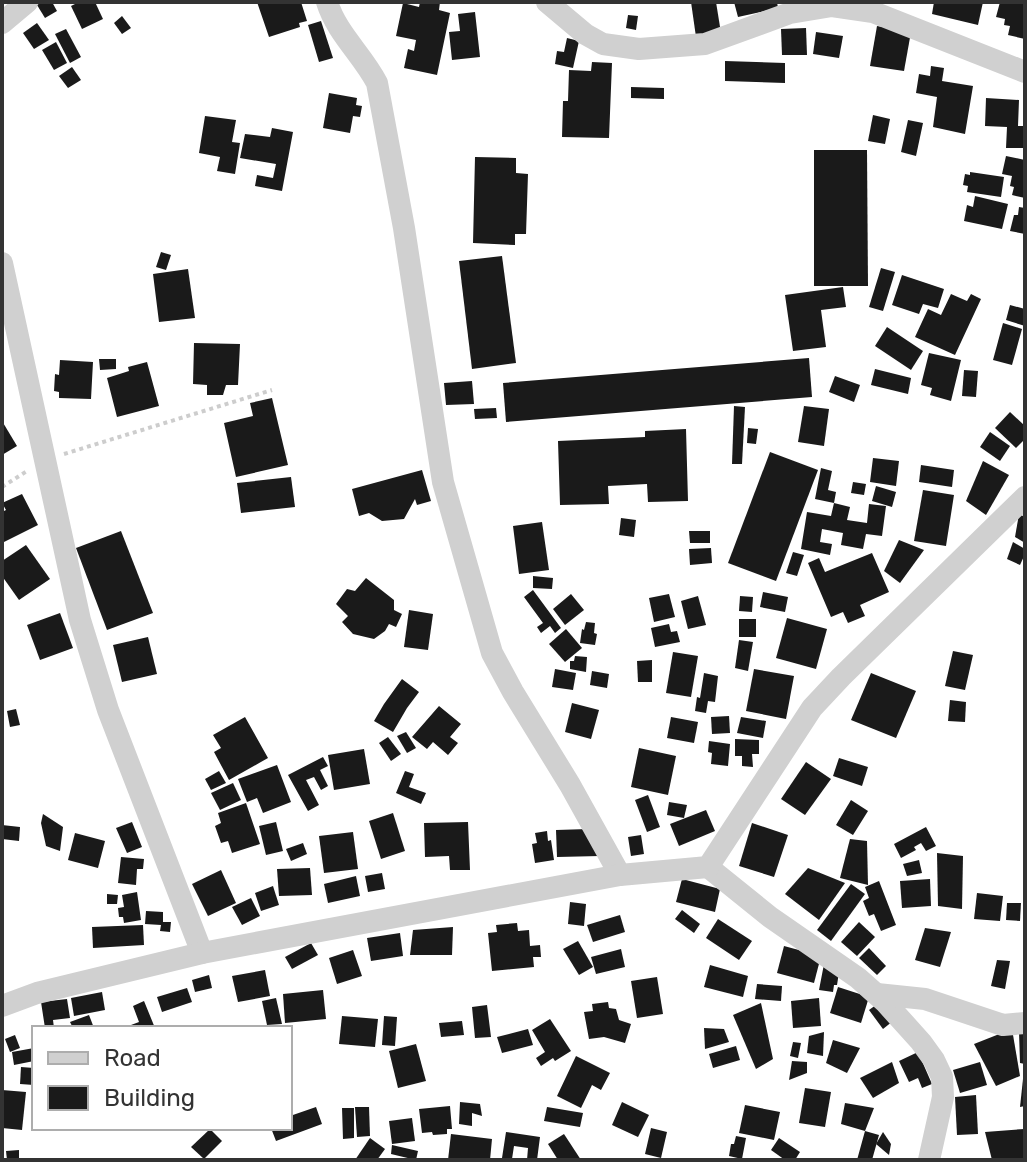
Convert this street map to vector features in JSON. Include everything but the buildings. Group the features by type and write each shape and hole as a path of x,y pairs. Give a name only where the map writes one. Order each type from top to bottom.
{"street":[{"path":"2,23 27,2"},
{"path":"327,2 342,34 368,66 377,83 404,228 443,482 492,653 620,875"},
{"path":"547,2 585,34 603,44 639,49 705,44 789,7 832,6 873,12 1025,72"},
{"path":"2,263 80,620 108,710 202,953"},
{"path":"708,867 812,708 1025,497"},
{"path":"2,1006 37,993 202,953 620,875 708,867 770,917 858,978 921,1042 942,1077 943,1097 929,1160"},
{"path":"877,994 925,999 1003,1025 1025,1023"}],"path":[{"path":"2,487 45,460 272,390"}]}
